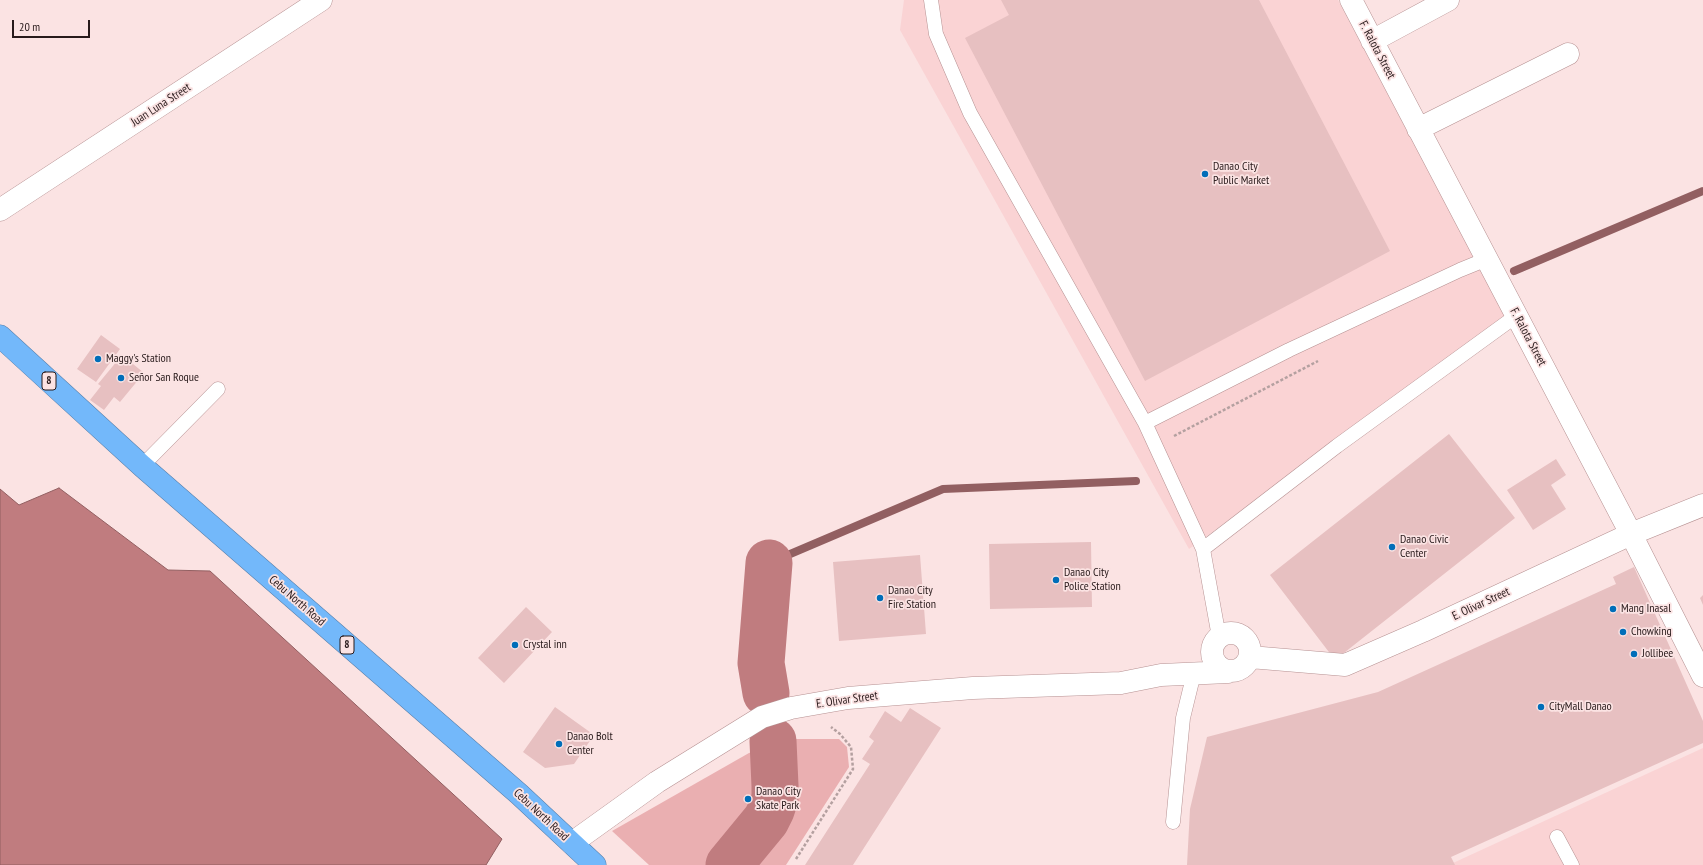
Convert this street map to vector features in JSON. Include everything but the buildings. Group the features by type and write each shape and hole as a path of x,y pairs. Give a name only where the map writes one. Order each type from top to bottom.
{"highway":[{"name":"Cebu North Road","path":"0,336 142,466 513,789 595,865"}],"street":[{"name":"Juan Luna Street","path":"0,210 322,0"},
{"name":"F. Ralota Street","path":"1351,0 1631,534 1703,676"},
{"path":"1372,42 1448,0"},
{"path":"1418,129 1568,54"},
{"name":"E. Olivar Street","path":"1250,657 1345,665 1430,628 1631,534 1703,505"},
{"path":"1231,633 1241,635 1249,643 1250,657 1245,666 1239,670 1228,672 1216,665 1212,656 1216,643 1231,633"},
{"name":"E. Olivar Street","path":"1161,675 1216,643"},
{"name":"E. Olivar Street","path":"572,843 657,782 762,717 791,708 848,698 973,688 1121,683 1161,675 1228,672"}],"lane":[{"path":"931,0 936,34 970,113 1145,423 1203,549 1216,643"},
{"path":"1145,423 1290,350 1460,270 1487,259"},
{"path":"1203,549 1337,446 1516,316"},
{"path":"142,466 218,389"},
{"path":"1173,822 1183,718 1194,673"},
{"path":"1557,837 1572,865"}],"path":[{"path":"796,859 854,769 851,747 840,734 804,706"}],"shaded area":[{"name":"Danao City Public Market","path":"904,0 1338,0 1506,318 1189,549 900,30"},
{"path":"59,488 168,570 210,571 502,839 486,865 0,865 0,489 19,505"},
{"name":"Danao City Skate Park","path":"788,739 839,739 847,747 849,767 786,865 649,865 612,831 749,753"},
{"path":"1703,748 1703,865 1450,865 1453,863"}],"waterway":[{"path":"1514,271 1703,191"},
{"path":"769,563 943,489 1136,481"},
{"path":"766,693 761,663 769,563"},
{"path":"729,865 766,820 771,810 775,798 773,741"}],"place":[{"name":"Danao City Public Market","path":"1205,174"},
{"name":"Maggy's Station","path":"98,359"},
{"name":"Señor San Roque","path":"121,378"},
{"name":"Danao Civic Center","path":"1392,547"},
{"name":"Danao City Police Station","path":"1056,580"},
{"name":"Danao City Fire Station","path":"880,598"},
{"name":"Mang Inasal","path":"1613,609"},
{"name":"Chowking","path":"1623,632"},
{"name":"Crystal inn","path":"515,645"},
{"name":"Jollibee","path":"1634,654"},
{"name":"CityMall Danao","path":"1541,707"},
{"name":"Danao Bolt Center","path":"559,744"},
{"name":"Danao City Skate Park","path":"748,799"}]}
